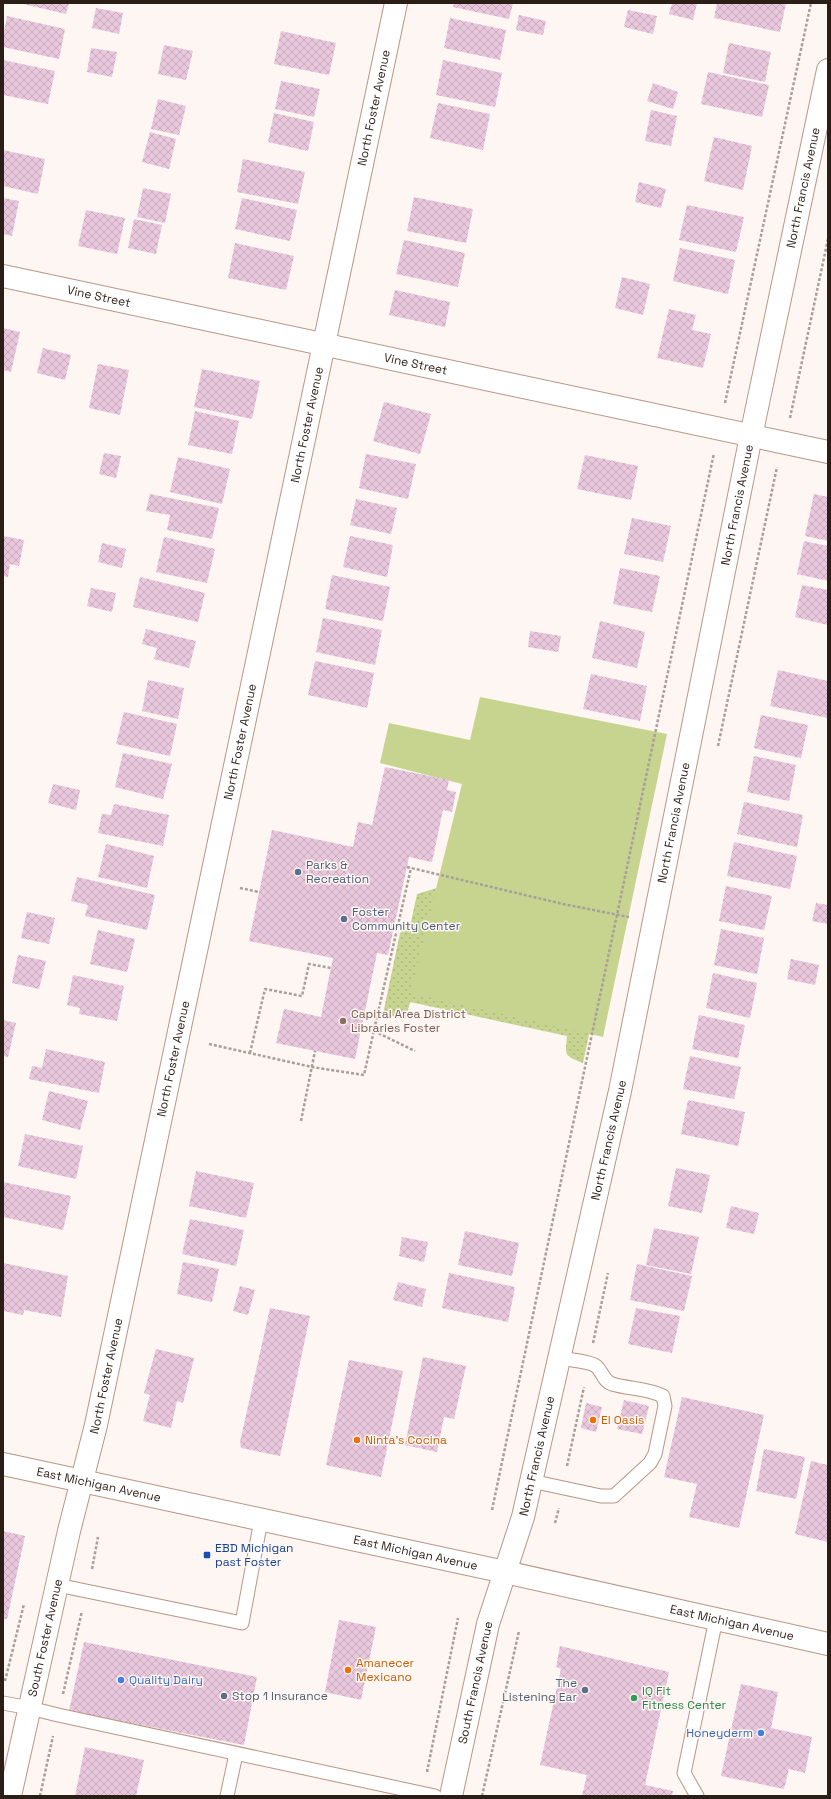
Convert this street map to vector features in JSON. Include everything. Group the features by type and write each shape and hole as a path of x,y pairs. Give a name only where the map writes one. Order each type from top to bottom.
{"street":[{"name":"North Foster Avenue","path":"81,1481 96,1425 396,3"},
{"name":"North Francis Avenue","path":"506,1572 523,1517 620,1091 751,436 828,70"},
{"name":"Vine Street","path":"3,276 324,346 828,452"},
{"name":"East Michigan Avenue","path":"3,1464 506,1572 828,1644"},
{"name":"South Foster Avenue","path":"10,1796 81,1481"},
{"name":"South Francis Avenue","path":"451,1796 488,1624 506,1572"}],"lane":[{"path":"531,1481 601,1496 614,1496 650,1463 655,1454 665,1406 663,1396 654,1392 611,1383 605,1380 596,1366 589,1363 560,1358"},
{"path":"57,1585 242,1623 261,1520"},
{"path":"697,1796 684,1773 716,1619"},
{"path":"3,1703 429,1795"},
{"path":"227,1796 236,1754"}],"path":[{"path":"492,1510 719,428 811,3"},
{"path":"407,867 618,915 654,921"},
{"path":"209,1044 312,1067 364,1075 411,868"},
{"path":"240,888 259,892"},
{"path":"250,1053 265,989 302,996 309,964 331,968"},
{"path":"365,1014 377,1017"},
{"path":"374,1031 415,1051"},
{"path":"301,1121 315,1051"},
{"path":"40,1796 98,1537"},
{"path":"4,1685 25,1600"},
{"path":"429,1795 458,1618"},
{"path":"482,1796 519,1631"}],"green space":[{"path":"480,697 667,734 603,1037 410,993 462,784 380,763 389,723 470,740"},
{"path":"447,885 613,921 583,1063 567,1054 567,1036 410,1002 406,1019 383,1014 400,933 411,922 417,894"}],"building":[{"path":"19,3 69,3 66,14"},
{"path":"454,3 513,3 509,19 453,7"},
{"path":"672,3 697,3 693,20 669,14"},
{"path":"717,3 786,3 780,32 714,18"},
{"path":"96,8 123,13 119,34 92,28"},
{"path":"628,10 657,16 653,34 624,27"},
{"path":"519,15 546,21 543,35 516,30"},
{"path":"7,16 65,29 59,59 3,47 3,36"},
{"path":"450,18 506,30 500,60 444,48"},
{"path":"281,31 336,43 329,75 274,64"},
{"path":"729,43 771,52 765,82 723,73"},
{"path":"164,45 193,51 186,80 158,74"},
{"path":"91,48 117,52 112,77 87,72"},
{"path":"3,60 55,71 48,104 3,95"},
{"path":"443,60 502,73 495,107 436,95"},
{"path":"708,72 769,85 762,117 701,104"},
{"path":"281,81 320,89 314,117 275,109"},
{"path":"653,83 678,92 673,109 647,101"},
{"path":"158,99 186,106 179,135 151,129"},
{"path":"438,103 490,114 483,150 430,138"},
{"path":"651,110 677,116 671,146 645,141"},
{"path":"274,113 314,122 308,151 268,142"},
{"path":"150,132 176,139 169,169 142,162"},
{"path":"714,137 752,146 743,190 704,181"},
{"path":"3,150 45,159 38,194 3,186"},
{"path":"243,159 305,172 298,204 237,192"},
{"path":"639,182 666,189 661,208 635,202"},
{"path":"143,188 171,194 165,223 137,217"},
{"path":"414,197 473,209 466,243 407,231"},
{"path":"3,198 19,201 12,236 3,234"},
{"path":"242,198 297,210 290,241 235,229"},
{"path":"687,205 744,217 736,252 679,240"},
{"path":"86,210 125,218 117,254 78,246"},
{"path":"134,219 162,225 156,254 128,248"},
{"path":"404,240 465,253 458,287 396,274"},
{"path":"235,243 294,256 286,290 228,278"},
{"path":"680,248 735,260 728,294 673,281"},
{"path":"622,277 650,284 643,315 615,308"},
{"path":"395,290 450,302 445,327 389,315"},
{"path":"669,309 696,315 692,330 711,334 703,368 657,358"},
{"path":"3,328 20,332 11,372 3,370"},
{"path":"43,348 71,355 65,380 37,373"},
{"path":"98,364 129,370 120,415 89,408"},
{"path":"202,369 260,381 252,419 194,407"},
{"path":"384,402 431,414 420,454 373,441"},
{"path":"195,411 239,421 232,454 188,445"},
{"path":"104,453 121,456 116,478 99,474"},
{"path":"366,454 416,464 408,499 359,488"},
{"path":"585,455 638,466 631,500 577,489"},
{"path":"178,457 230,469 222,504 170,492"},
{"path":"150,494 219,508 212,539 167,530 170,515 146,511"},
{"path":"814,494 828,497 828,541 805,536"},
{"path":"356,499 397,508 391,534 350,525"},
{"path":"632,518 671,526 663,562 624,554"},
{"path":"3,536 24,540 19,566 10,564 8,577 3,576"},
{"path":"350,536 393,545 387,577 343,567"},
{"path":"164,537 215,549 207,583 156,572"},
{"path":"804,541 828,546 828,581 797,574"},
{"path":"102,543 126,549 122,568 98,562"},
{"path":"620,568 660,576 652,612 613,604"},
{"path":"332,575 390,587 383,621 325,609"},
{"path":"140,577 205,593 198,622 133,607"},
{"path":"802,585 828,590 828,625 795,617"},
{"path":"91,588 116,593 112,612 87,606"},
{"path":"323,618 382,630 375,665 316,652"},
{"path":"600,621 645,632 637,668 592,658"},
{"path":"146,629 196,641 189,668 154,659 157,648 142,644"},
{"path":"530,631 561,636 558,652 528,647"},
{"path":"315,661 374,673 367,708 308,695"},
{"path":"778,670 828,681 828,718 770,706"},
{"path":"591,674 647,686 640,721 583,709"},
{"path":"148,680 184,688 178,719 142,711"},
{"path":"124,712 177,724 170,756 116,744"},
{"path":"761,715 808,725 801,758 754,748"},
{"path":"123,753 172,764 163,799 115,787"},
{"path":"754,756 796,765 789,801 747,792"},
{"path":"385,767 449,780 447,790 456,792 452,812 443,810 432,862 409,857 388,955 377,953 355,1059 276,1043 284,1009 321,1017 333,958 249,941 272,830 353,847 358,822 372,825"},
{"path":"53,784 80,790 76,810 48,803"},
{"path":"744,802 803,815 797,847 737,834"},
{"path":"114,804 169,815 163,846 98,833 102,814 111,815"},
{"path":"734,842 797,856 790,889 727,876"},
{"path":"106,844 154,856 147,888 98,877"},
{"path":"77,877 155,895 147,930 85,916 88,905 71,901"},
{"path":"726,886 772,896 764,930 719,921"},
{"path":"816,903 828,905 828,924 812,921"},
{"path":"27,912 55,918 49,944 21,938"},
{"path":"721,929 764,938 757,974 714,965"},
{"path":"98,930 135,939 127,972 90,964"},
{"path":"18,955 46,961 39,989 12,983"},
{"path":"791,959 819,965 815,985 787,979"},
{"path":"713,973 757,983 750,1018 706,1008"},
{"path":"73,975 124,986 117,1021 79,1014 80,1008 67,1005"},
{"path":"699,1015 745,1025 738,1058 692,1049"},
{"path":"3,1020 16,1023 8,1057 3,1056"},
{"path":"46,1049 105,1062 99,1093 29,1079 32,1066 42,1068"},
{"path":"690,1056 741,1067 734,1099 683,1089"},
{"path":"49,1091 88,1101 80,1130 42,1120"},
{"path":"688,1100 745,1112 738,1146 681,1134"},
{"path":"25,1134 83,1146 76,1179 18,1166"},
{"path":"676,1168 710,1175 702,1213 668,1206"},
{"path":"196,1171 254,1183 246,1218 189,1206"},
{"path":"3,1182 71,1196 63,1230 3,1217"},
{"path":"731,1206 759,1213 754,1234 726,1228"},
{"path":"190,1219 244,1230 236,1266 182,1254"},
{"path":"654,1228 699,1237 691,1274 646,1265"},
{"path":"465,1231 519,1243 512,1276 458,1265"},
{"path":"402,1237 428,1242 424,1262 399,1256"},
{"path":"183,1262 219,1269 212,1302 177,1294"},
{"path":"3,1263 68,1276 61,1317 24,1310 23,1315 3,1311"},
{"path":"637,1264 692,1276 684,1311 630,1300"},
{"path":"449,1273 515,1287 508,1322 442,1308"},
{"path":"398,1282 426,1289 422,1307 393,1300"},
{"path":"240,1286 255,1290 248,1315 233,1311"},
{"path":"270,1308 310,1316 280,1456 241,1448 240,1442"},
{"path":"636,1308 680,1316 672,1353 628,1344"},
{"path":"156,1349 194,1358 183,1403 177,1401 171,1428 143,1421 150,1395 144,1393"},
{"path":"423,1357 466,1366 454,1419 444,1417 437,1452 405,1445"},
{"path":"349,1360 403,1371 381,1477 326,1465"},
{"path":"682,1397 764,1415 739,1528 689,1517 697,1484 664,1477"},
{"path":"624,1400 649,1406 642,1434 617,1429"},
{"path":"586,1403 602,1407 596,1432 581,1428"},
{"path":"764,1449 805,1457 796,1499 756,1491"},
{"path":"811,1461 828,1465 828,1542 795,1534"},
{"path":"3,1531 25,1536 7,1619 3,1619"},
{"name":"Amanecer Mexicano","path":"339,1620 376,1627 361,1700 325,1692"},
{"path":"84,1642 257,1677 244,1745 69,1711"},
{"path":"560,1646 669,1672 645,1785 673,1791 672,1796 582,1796 587,1775 540,1765 561,1669 556,1667"},
{"name":"Honeyderm","path":"741,1684 778,1692 771,1728 812,1737 805,1773 789,1769 784,1789 721,1776"},
{"path":"85,1747 144,1760 136,1796 75,1796"}],"place":[{"name":"Parks & Recreation","path":"298,872"},
{"name":"Foster Community Center","path":"344,919"},
{"name":"Capital Area District Libraries Foster","path":"343,1021"},
{"name":"El Oasis","path":"593,1420"},
{"name":"Ninta's Cocina","path":"357,1440"},
{"name":"EBD Michigan past Foster","path":"207,1555"},
{"name":"Amanecer Mexicano","path":"348,1670"},
{"name":"Quality Dairy","path":"121,1680"},
{"name":"The Listening Ear","path":"585,1690"},
{"name":"Stop 1 Insurance","path":"224,1696"},
{"name":"IQ Fit Fitness Center","path":"634,1698"},
{"name":"Honeyderm","path":"761,1733"}]}
